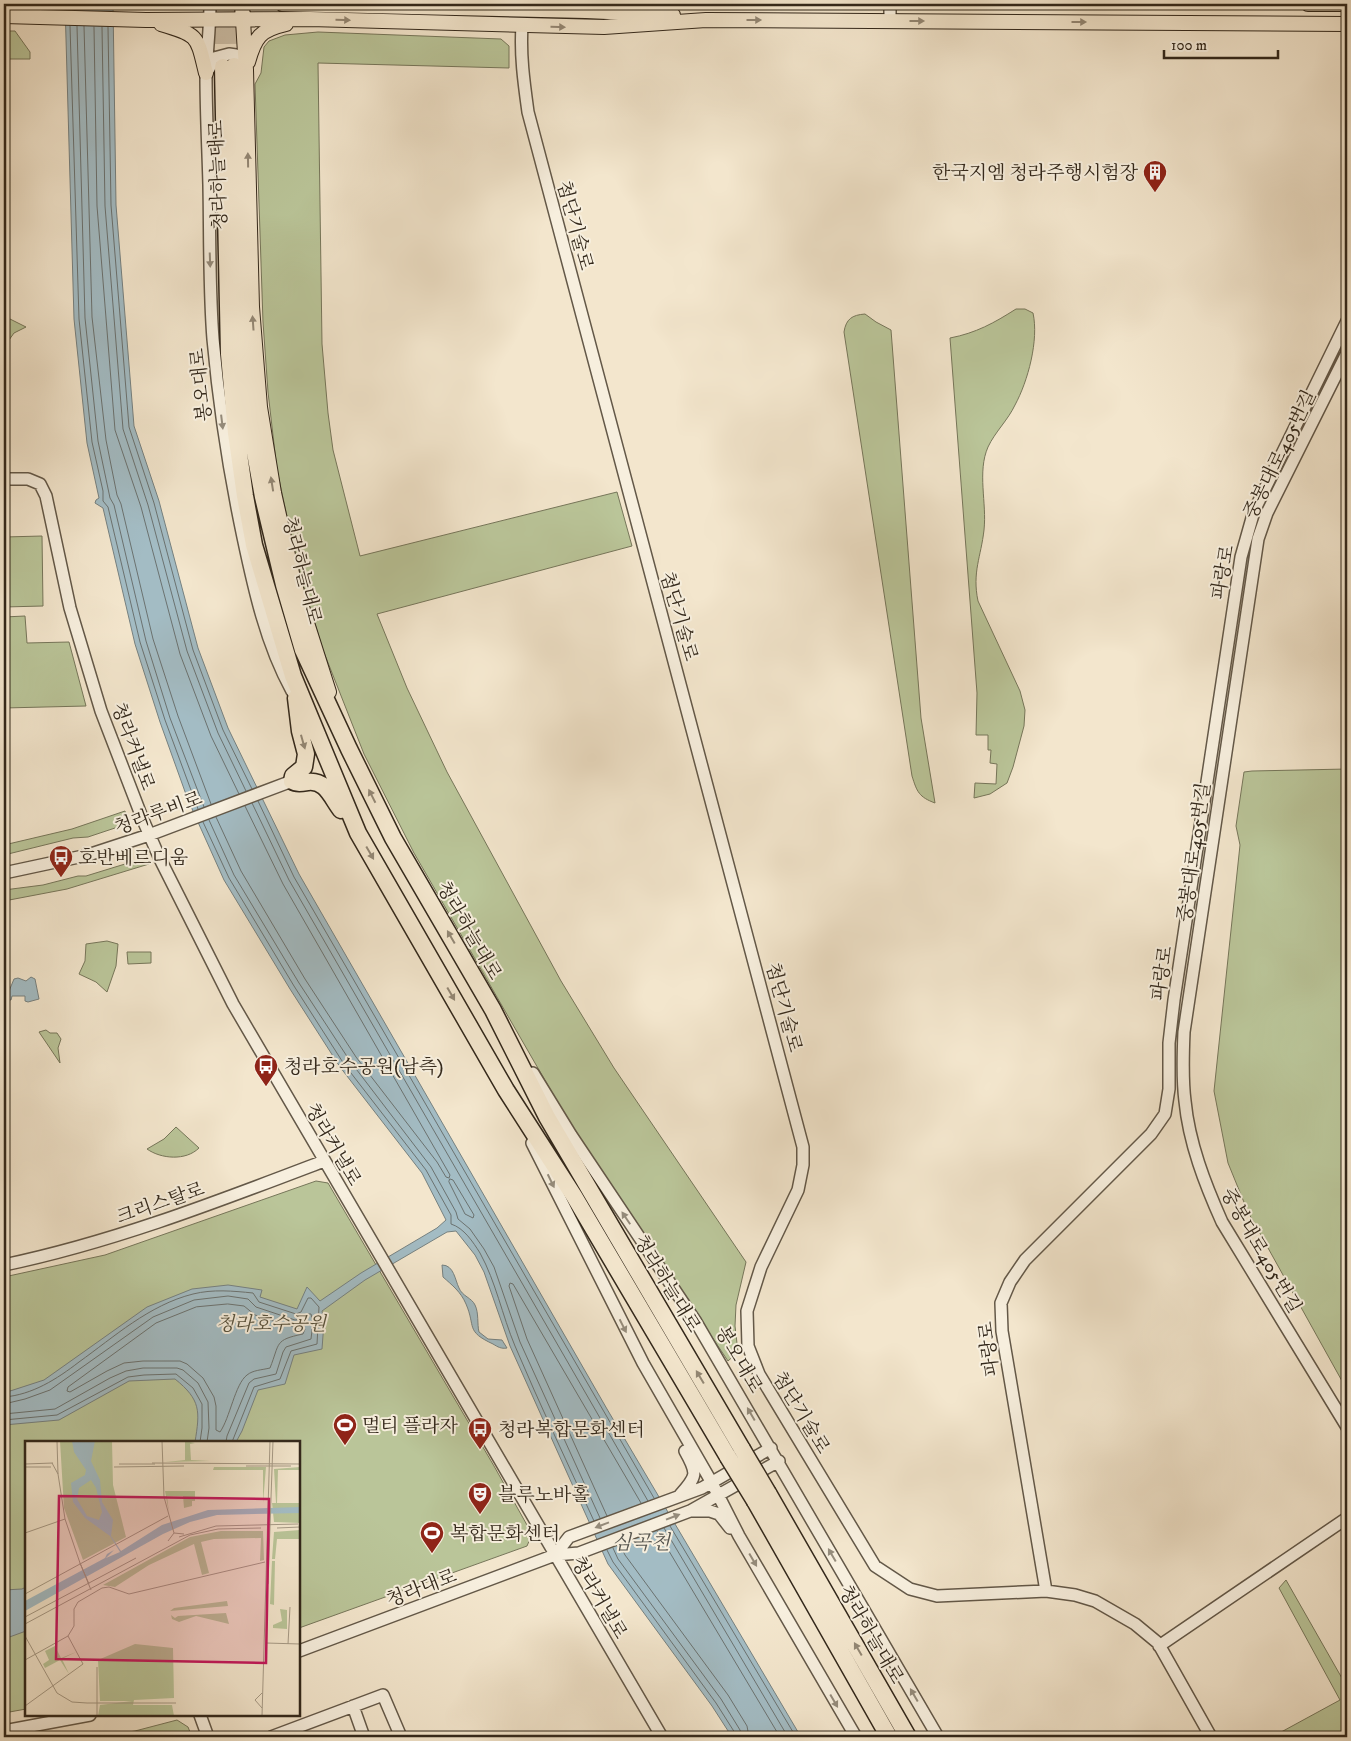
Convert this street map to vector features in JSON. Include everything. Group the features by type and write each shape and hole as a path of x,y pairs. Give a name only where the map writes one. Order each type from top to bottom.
{"highway":[{"name":"청라하늘대로","path":"234,68 230,354 236,433 250,521 264,579 293,676 358,833 506,1090 574,1196 728,1457 762,1497 908,1737"},
{"name":"청라하늘대로","path":"234,68 242,350 248,418 263,496 284,584 303,650 393,838 493,1010 546,1117 742,1449 762,1497 890,1737"},
{"path":"250,521 269,636"},
{"path":"296,698 300,732 306,754 304,767 293,776 292,781 296,783 311,782 321,784 326,788 358,833"}],"main road":[{"path":"234,68 242,18 242,4"},
{"path":"282,4 662,14 706,20"},
{"path":"1308,4 1347,4"},
{"path":"4,16 146,20 310,19 604,27 706,20 1347,24"},
{"path":"234,68 255,42 270,28 310,19"},
{"path":"146,20 186,31 194,37 201,51 206,73"}],"street":[{"name":"봉오대로","path":"210,4 206,73 210,262 213,338 224,436 234,495 250,567 269,636 282,674 322,745"},
{"path":"890,4 890,21"},
{"name":"첨단기술로","path":"522,26 520,40 522,75 528,112 804,1147 798,1190 761,1267 748,1311 748,1346 759,1374 875,1566 910,1589 936,1596 1046,1591 1075,1595 1095,1601 1136,1624 1159,1646 1211,1737"},
{"path":"206,73 214,58 229,54 236,55 234,68"},
{"name":"파랑로","path":"1046,1591 1003,1340 1001,1303 1010,1282 1026,1260 1151,1134 1165,1114 1168,1089 1169,1044 1174,1000 1241,558 1254,511 1347,321"},
{"name":"중봉대로405번길","path":"1347,353 1267,514 1258,539 1186,1022 1183,1068 1185,1102 1194,1146 1207,1188 1222,1222 1347,1427"},
{"name":"청라커낼로","path":"4,479 28,478 40,484 46,496 70,608 101,711 149,835 233,1004 662,1737"},
{"name":"청라루비로","path":"4,873 88,855 149,835 292,781"},
{"name":"봉오대로","path":"493,1010 571,1135 696,1322 779,1461 938,1737"},
{"path":"506,1090 643,1363 712,1483 739,1536 856,1737"},
{"name":"크리스탈로","path":"4,1264 72,1249 124,1234 324,1161"},
{"path":"677,1423 682,1445 694,1468 695,1475 692,1482 680,1495"},
{"path":"555,1555 569,1537 680,1495 693,1492 771,1448"},
{"path":"690,1511 779,1461"},
{"path":"690,1511 710,1511 719,1514 739,1536"},
{"name":"청라대로","path":"300,1651 555,1555 578,1553 690,1511"},
{"path":"1159,1646 1347,1518"},
{"path":"271,1737 299,1733 353,1706 383,1695 401,1737"},
{"path":"353,1706 364,1737"},
{"path":"4,1731 85,1716"},
{"path":"200,1716 208,1737"}],"green space":[{"path":"4,31 15,31 30,52 30,59 4,59"},
{"path":"318,32 501,39 509,46 509,68 318,63 322,344 333,450 360,556 617,492 632,546 377,614 407,688 447,772 561,981 614,1068 746,1262 736,1305 735,1326 738,1352 728,1361 573,1129 414,853 364,754 323,650 304,588 277,470 268,392 263,322 255,84 261,73 264,47 269,41 285,35"},
{"path":"1016,309 1025,309 1033,313 1035,335 1028,372 1020,395 988,447 985,457 983,477 985,520 976,591 978,601 1020,691 1025,710 1024,726 1007,783 990,794 974,798 975,783 996,784 997,764 990,763 991,750 988,750 988,735 976,735 977,693 950,338 984,327"},
{"path":"865,314 891,330 921,718 935,803 925,799 919,793 912,776 844,332 850,318"},
{"path":"4,316 26,327 14,333 9,340 4,339"},
{"path":"42,536 43,606 4,607 4,537"},
{"path":"25,616 27,643 69,642 86,706 4,708 4,617"},
{"path":"1347,769 1347,1390 1248,1212 1228,1163 1214,1091 1240,845 1236,826 1244,772"},
{"path":"125,811 124,825 88,837 73,838 4,855 4,845 72,829"},
{"path":"138,860 149,864 67,889 4,901 4,890 43,885 78,876 86,876"},
{"path":"107,941 118,944 116,966 107,992 96,982 79,974 85,961 86,944"},
{"path":"127,952 151,952 151,963 128,964"},
{"path":"46,1030 50,1033 57,1033 61,1039 58,1048 60,1063 39,1032"},
{"path":"176,1127 199,1148 181,1157 166,1157 147,1149 164,1139"},
{"name":"청라호수공원","path":"316,1181 328,1183 532,1534 527,1546 300,1628 300,1441 25,1441 25,1709 4,1713 4,1277 105,1255"},
{"path":"1286,1580 1347,1687 1347,1737 1272,1737 1340,1700 1279,1588"},
{"path":"177,1720 188,1727 190,1732 170,1737 98,1737 135,1731"}],"water":[{"name":"심곡천","path":"65,4 113,4 116,205 134,426 159,501 198,648 228,728 299,874 607,1409 801,1737 732,1737 712,1706 608,1564 510,1346 484,1272 475,1255 456,1231 447,1232 365,1280 322,1311 324,1322 322,1349 294,1355 285,1384 258,1390 237,1441 195,1441 198,1422 197,1407 190,1393 175,1379 129,1381 59,1420 4,1425 4,1393 44,1380 147,1307 192,1289 228,1285 262,1290 260,1297 297,1309 307,1287 320,1301 361,1273 437,1228 446,1220 422,1173 340,1067 290,989 224,880 188,800 135,644 103,508 95,503 99,498 87,443 74,319"},
{"path":"31,977 35,979 39,999 28,1002 25,1001 25,996 12,996 11,1000 5,1000 4,1005 4,994 9,991 14,979 18,978 26,981"},
{"path":"442,1265 452,1270 460,1291 475,1305 479,1332 488,1339 502,1340 507,1348 498,1347 475,1332 462,1296 443,1277"},
{"path":"25,1588 25,1631 4,1639 4,1590"}],"tunnel":[{"path":"222,4 223,67"},
{"path":"233,4 234,66"}],"place":[{"name":"한국지엠 청라주행시험장","path":"1155,193"},
{"name":"호반베르디움","path":"61,878"},
{"name":"청라호수공원(남측)","path":"266,1087"},
{"name":"멀티 플라자","path":"345,1446"},
{"name":"청라복합문화센터","path":"480,1450"},
{"name":"블루노바홀","path":"480,1515"},
{"name":"복합문화센터","path":"432,1554"}]}
